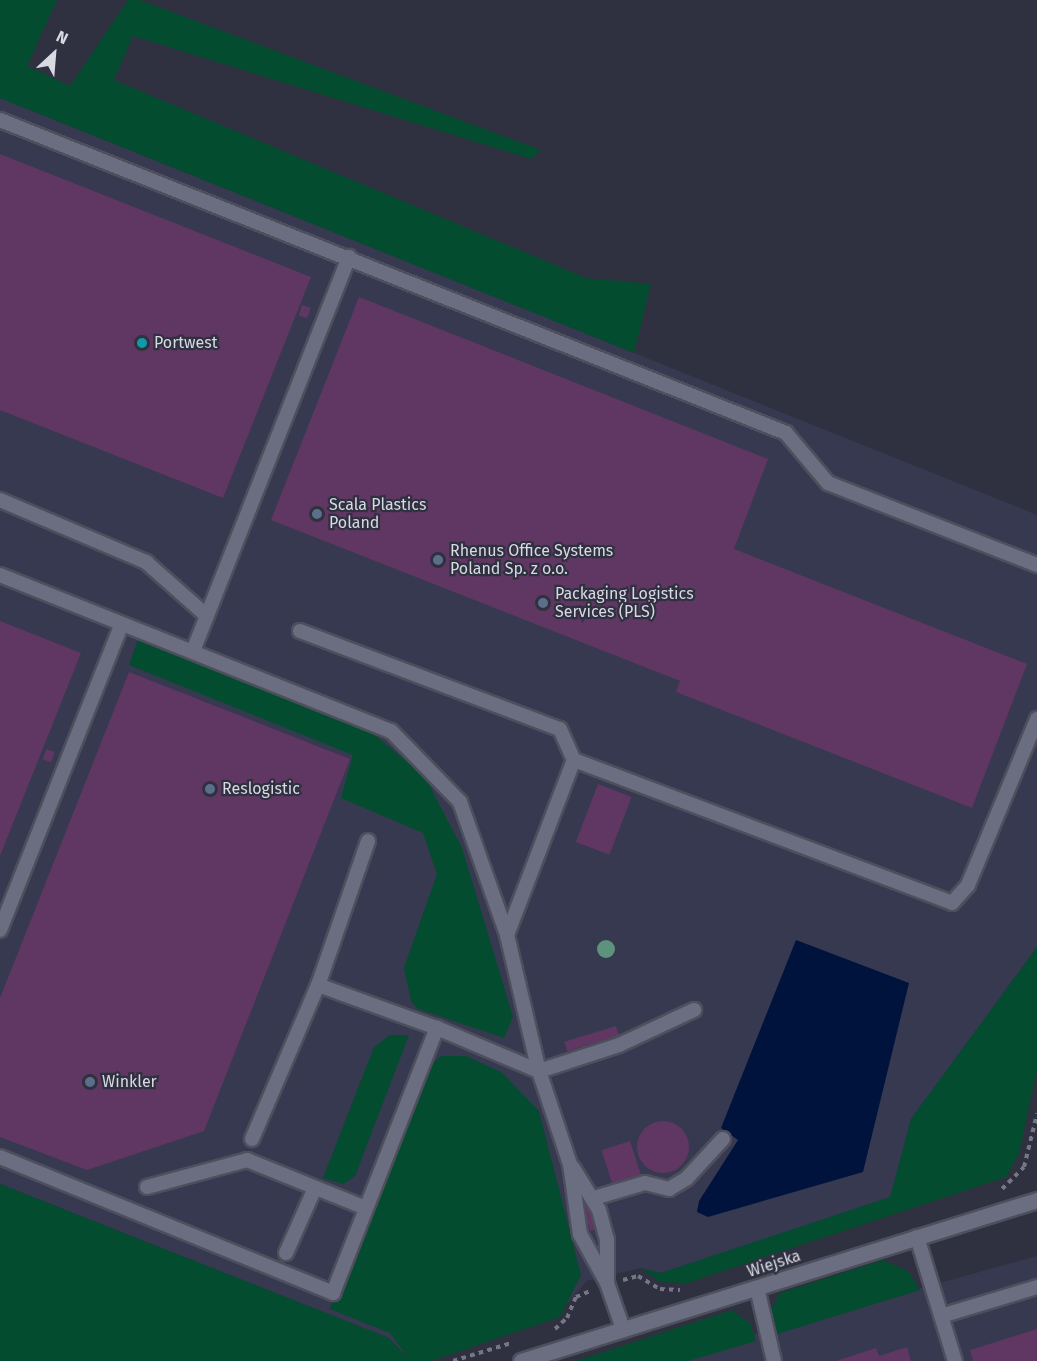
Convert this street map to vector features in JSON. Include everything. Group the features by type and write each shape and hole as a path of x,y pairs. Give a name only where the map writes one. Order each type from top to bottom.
{"street":[{"name":"Wiejska","path":"521,1361 1037,1200"}],"lane":[{"path":"0,120 349,257 786,433 828,483 1037,565"},
{"path":"193,651 349,257"},
{"path":"0,500 146,562 207,616"},
{"path":"0,575 391,731 460,802 507,935 539,1071 570,1164 580,1234 607,1283 622,1329"},
{"path":"0,930 122,624"},
{"path":"300,631 560,729 574,760 952,903 968,885 1037,720"},
{"path":"507,935 574,760"},
{"path":"252,1139 318,985 368,841"},
{"path":"318,985 437,1028 539,1071 619,1046 694,1010"},
{"path":"0,1157 333,1293 437,1028"},
{"path":"594,1198 645,1183 669,1189 687,1178 723,1139"},
{"path":"147,1187 247,1160 366,1208"},
{"path":"570,1164 594,1198 607,1239 607,1283"},
{"path":"286,1253 315,1188"},
{"path":"917,1237 955,1361"},
{"path":"941,1316 1037,1287"},
{"path":"757,1288 774,1361"}],"path":[{"path":"992,1193 1024,1167 1037,1114"},
{"path":"632,1278 640,1276 660,1289 685,1289"},
{"path":"548,1332 563,1322 576,1297 585,1293"},
{"path":"453,1361 516,1341"}],"shaded area":[{"path":"0,98 1037,515 1037,947 911,1119 891,1197 661,1273 641,1268 587,1281 561,1311 408,1358 389,1338 0,1184"},
{"path":"1037,1256 1037,1361 657,1361"}],"green space":[{"path":"0,0 57,0 27,66 70,86 128,0 140,0 541,150 531,159 133,36 114,80 586,278 651,284 634,353 0,98"},
{"path":"139,637 364,726 425,777 462,848 513,1017 504,1038 418,1009 411,1001 404,968 437,874 423,833 341,798 353,755 129,665"},
{"path":"1037,947 1037,1069 1019,1154 1006,1177 687,1283 660,1282 641,1268 661,1273 890,1197 911,1119"},
{"path":"390,1035 409,1035 355,1176 343,1184 323,1178 374,1047"},
{"path":"441,1056 466,1056 501,1072 539,1111 581,1275 560,1317 431,1361 0,1361 0,1184 389,1338 409,1359 390,1333 330,1309 425,1070"},
{"path":"883,1260 908,1271 920,1290 777,1334 771,1310 780,1293"},
{"path":"732,1310 750,1323 756,1341 688,1361 576,1361"}],"water":[{"path":"796,940 909,983 863,1172 708,1217 697,1212 699,1201 738,1140 721,1128"}],"building":[{"name":"Portwest","path":"0,154 311,277 223,498 0,410"},
{"path":"359,297 768,459 734,549 1027,664 972,808 676,692 680,681 271,520"},
{"path":"302,305 311,308 307,318 299,315"},
{"path":"0,621 81,653 0,856"},
{"path":"129,672 350,759 204,1131 87,1170 0,1137 0,998"},
{"path":"46,749 55,752 51,762 43,759"},
{"path":"598,784 632,797 609,855 576,842"},
{"path":"616,1026 619,1036 567,1051 564,1042"},
{"path":"663,1121 673,1123 681,1129 687,1137 689,1147 687,1157 681,1165 673,1171 663,1173 653,1171 645,1165 639,1157 637,1147 639,1137 645,1129 653,1123"},
{"path":"630,1141 641,1174 612,1184 601,1150"},
{"path":"590,1207 597,1229 590,1231 583,1209"},
{"path":"1037,1329 1037,1361 973,1361 970,1350"},
{"path":"907,1347 911,1361 836,1361 876,1348 879,1356"}],"place":[{"name":"Portwest","path":"142,343"},
{"name":"Scala Plastics Poland","path":"317,514"},
{"name":"Rhenus Office Systems Poland Sp. z o.o.","path":"438,560"},
{"name":"Packaging Logistics Services (PLS)","path":"543,603"},
{"name":"Reslogistic","path":"210,789"},
{"name":"Winkler","path":"90,1082"}]}
